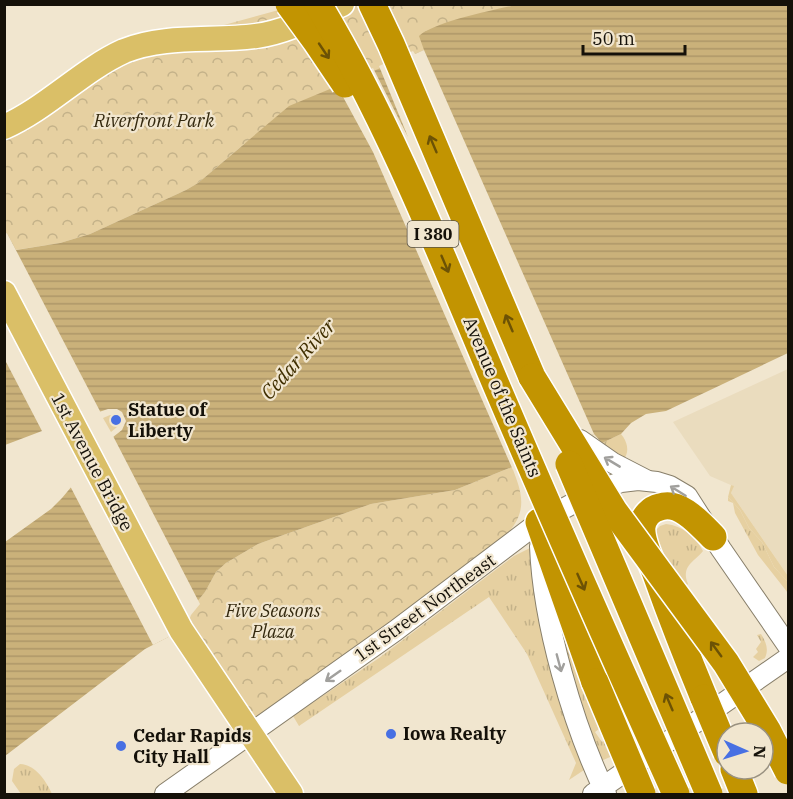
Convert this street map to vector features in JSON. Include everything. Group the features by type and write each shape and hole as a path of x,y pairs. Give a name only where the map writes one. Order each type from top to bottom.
{"highway":[{"path":"289,4 335,67 431,230"},
{"name":"Avenue of the Saints","path":"318,4 381,117 532,471 676,795"},
{"name":"Avenue of the Saints","path":"372,4 391,44 709,795"},
{"path":"532,377 614,511 726,663 789,771"},
{"path":"605,488 675,627"},
{"path":"713,537 691,517 672,506 657,507 649,512 644,518 642,527 675,627 715,724"},
{"path":"539,522 595,682 642,795"}],"main road":[{"path":"4,127 24,118 67,87 125,51 172,41 241,38 273,33 342,4"},
{"name":"1st Avenue Bridge","path":"4,293 181,630 291,795"}],"street":[{"path":"580,440 604,458 646,480 670,486 687,496 789,646"},
{"name":"1st Street Northeast","path":"165,795 395,632 539,522 605,488 621,482 646,480"},
{"path":"539,522 542,577 555,647 601,792 789,658"}],"shaded area":[{"path":"788,369 788,576 731,493 733,486 710,476 673,422"}],"green space":[{"name":"Riverfront Park","path":"297,5 516,5 462,19 424,50 338,87 244,144 198,183 186,190 90,234 60,243 15,250 5,234 4,127 158,43"},
{"path":"110,415 118,416 121,420 111,432 103,418"},
{"path":"621,434 627,446 624,459 602,443"},
{"name":"Five Seasons Plaza","path":"512,467 520,493 521,509 508,533 425,595 249,735 182,630 188,613 205,592 216,572 226,563 258,544 371,504 455,490"},
{"path":"731,485 734,486 731,493 788,576 788,582 774,567 762,542 749,528 740,510 728,497"},
{"path":"728,497 740,510 749,528 762,542 774,567 788,582 788,593 758,555 735,513 733,503 728,501"},
{"path":"666,524 688,533 703,551 687,569 688,584 685,587 662,565 653,533"},
{"path":"530,548 577,750 584,770 569,780 576,763 527,654 489,597 299,726 293,716 379,658 514,556"},
{"path":"559,600 600,714 595,718 603,726 595,732 602,742 610,736 617,754 601,761 587,726 559,630"},
{"path":"761,634 766,643 767,652 765,658 759,661 753,657 758,652 756,649 761,642 757,635"},
{"path":"20,764 36,771 52,794 21,794 12,781 14,769"}],"water":[{"name":"Cedar River","path":"516,5 788,5 788,353 666,411 646,414 631,423 621,434 602,443 594,434 455,490 371,504 258,544 226,563 216,572 205,592 188,613 182,630 145,649 5,756 5,542 51,509 62,498 113,437 122,430 126,421 122,412 117,409 108,409 5,445 5,234 7,233 16,250 60,243 90,234 198,183 289,106 424,50 419,36 427,31 464,17"}],"pier":[{"path":"424,50 594,434 582,439 583,442 513,470 373,152 336,84 373,68 408,137 379,66 413,51 415,54"},
{"path":"7,233 102,415 43,433 5,360 4,234"},
{"path":"112,434 200,604 191,615 186,628 153,645 69,484"}],"place":[{"name":"Statue of Liberty","path":"116,420"},
{"name":"Iowa Realty","path":"391,734"},
{"name":"Cedar Rapids City Hall","path":"121,746"}]}
